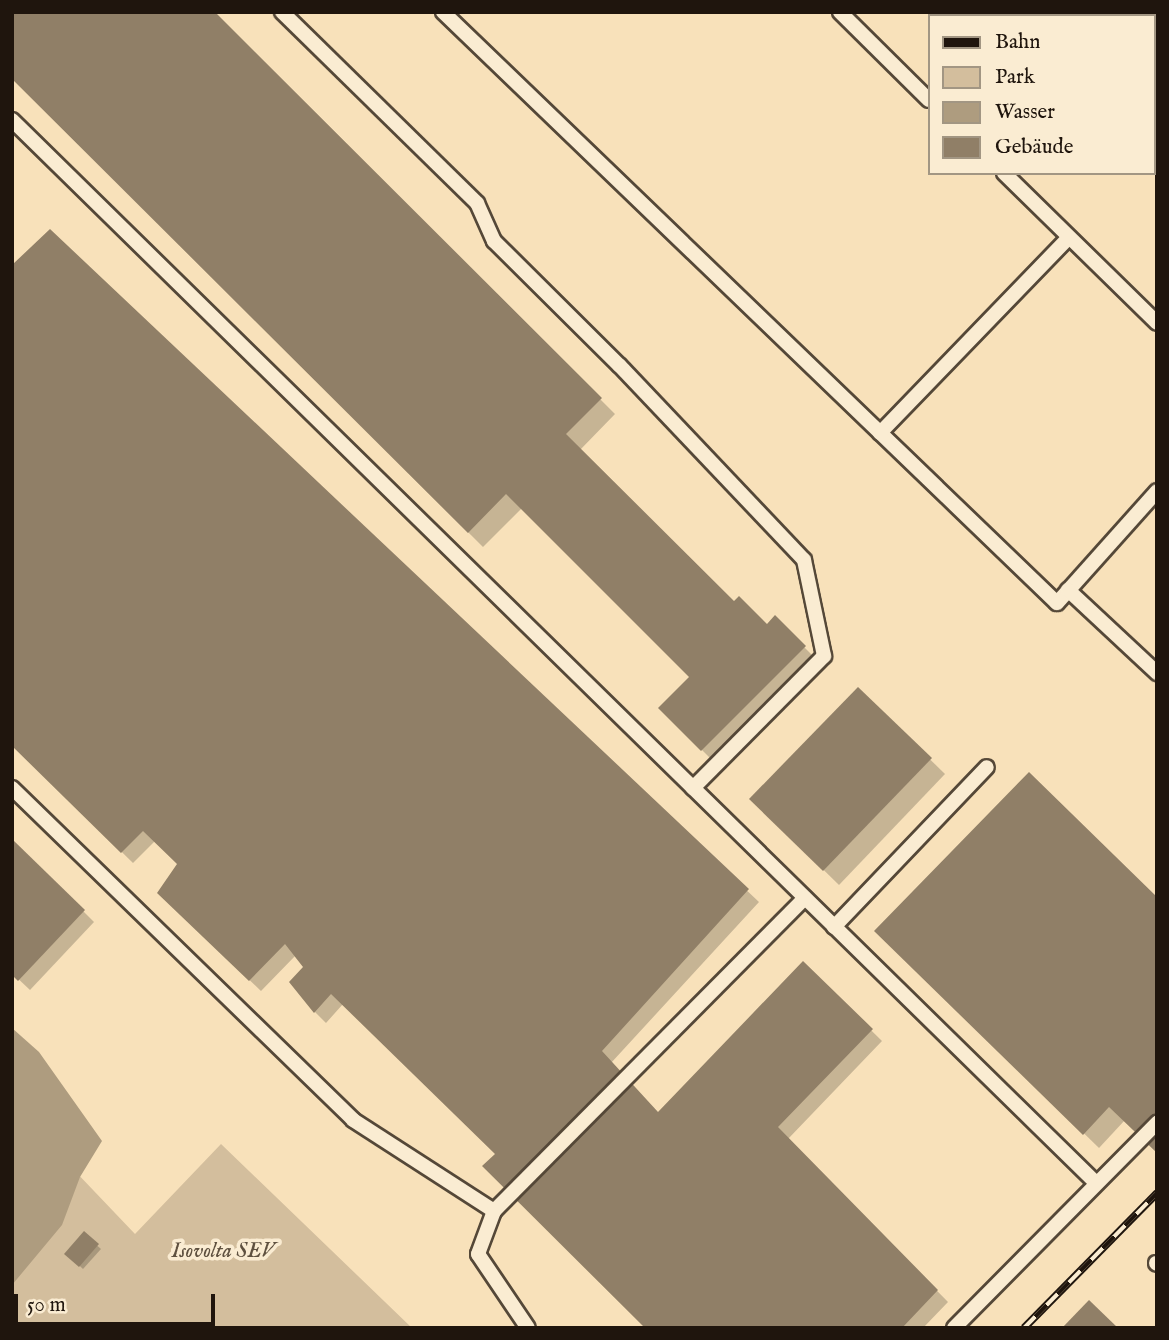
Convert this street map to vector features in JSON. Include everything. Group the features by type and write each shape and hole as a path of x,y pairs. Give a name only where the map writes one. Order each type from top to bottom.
{"lane":[{"path":"282,12 477,203 494,241 620,366 804,560 824,656 693,788"},
{"path":"443,12 1057,603 1157,491"},
{"path":"840,12 928,99"},
{"path":"12,120 1096,1183"},
{"path":"1006,175 1157,323"},
{"path":"880,433 1069,237"},
{"path":"1068,590 1157,673"},
{"path":"834,927 987,767"},
{"path":"12,788 353,1121 494,1211"},
{"path":"528,1328 478,1254 494,1211 805,898"},
{"path":"954,1328 1157,1123"}],"green space":[{"name":"Isovolta SEV","path":"12,1105 135,1234 221,1144 412,1328 12,1328"}],"water":[{"path":"12,1028 39,1052 102,1141 80,1177 62,1225 12,1285"}],"building":[{"path":"12,12 215,12 602,398 566,434 734,601 739,596 767,624 775,615 806,646 701,751 658,708 689,677 506,494 468,533 12,79"},
{"path":"1064,12 1157,12 1157,104 1155,14"},
{"path":"50,229 749,889 602,1051 658,1112 803,961 873,1029 778,1127 938,1290 902,1328 645,1328 482,1166 495,1154 331,994 314,1013 289,982 303,967 285,944 249,981 157,893 177,864 143,831 121,853 12,746 12,265"},
{"path":"858,687 932,758 823,871 749,799"},
{"path":"1029,772 1157,897 1157,1153 1109,1107 1083,1135 874,931"},
{"path":"12,839 85,910 18,981 12,975"},
{"path":"84,1231 99,1244 79,1267 64,1254"},
{"path":"1089,1300 1118,1328 1062,1328"}],"railway":[{"path":"1024,1328 1157,1193"}]}
